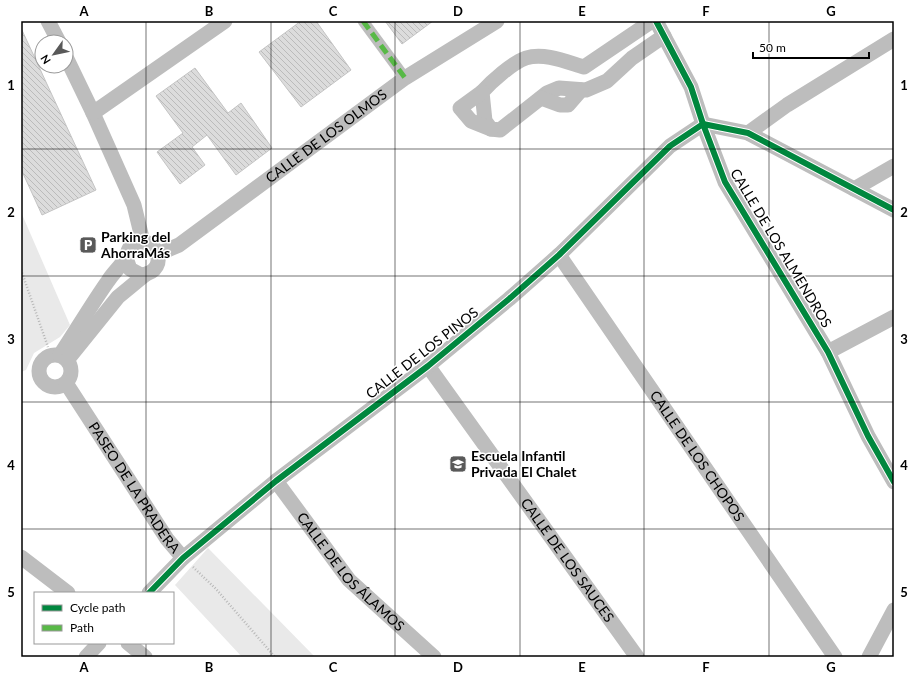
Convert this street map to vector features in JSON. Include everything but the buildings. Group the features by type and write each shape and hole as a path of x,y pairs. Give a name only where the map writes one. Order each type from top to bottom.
{"street":[{"path":"48,21 55,34"},
{"path":"94,113 225,21"},
{"path":"363,21 405,78"},
{"name":"CALLE DE LOS OLMOS","path":"158,254 179,245 405,78 497,21"},
{"path":"652,21 584,67 563,60 541,57 526,58 492,81 482,92 460,108 471,121 490,129 500,130 541,98 559,88 586,90 607,81 632,58 664,36"},
{"name":"CALLE DE LOS ALMENDROS","path":"656,21 691,87 725,182 828,352 868,436 889,465 894,482"},
{"path":"748,133 787,105 894,39"},
{"path":"74,73 94,113 134,205 143,242"},
{"path":"482,92 485,121 490,129"},
{"path":"703,124 748,133 894,210"},
{"name":"CALLE DE LOS PINOS","path":"150,592 183,558 276,480 428,366 559,255 670,146 703,124"},
{"path":"854,189 894,166"},
{"path":"143,242 151,245 158,254 155,268 118,297 60,357 108,280 126,258 128,249 132,245 143,242"},
{"name":"CALLE DE LOS CHOPOS","path":"559,255 835,657"},
{"path":"126,258 130,269 134,272 146,274"},
{"path":"828,352 894,317"},
{"path":"46,357 60,357 72,368 72,373 66,383 54,388 41,380 39,375 40,365 46,357"},
{"name":"CALLE DE LOS SAUCES","path":"428,366 637,657"},
{"name":"PASEO DE LA PRADERA","path":"66,383 168,539 183,558"},
{"name":"CALLE DE LOS ÁLAMOS","path":"276,480 349,580 434,657"},
{"path":"21,557 67,592"},
{"path":"869,657 894,610"},
{"path":"86,657 98,644"},
{"path":"129,644 145,657"}],"path":[{"path":"21,270 60,357"}],"shaded area":[{"path":"21,212 70,325 60,337 34,353 26,370 21,372"},
{"path":"208,548 315,657 242,657 175,585"}],"marked path":[{"path":"363,21 405,78"}],"cycle path":[{"path":"656,21 691,87 725,182 828,352 868,436 894,482"},
{"path":"150,592 183,558 276,481 428,366 509,299 559,255 670,146 703,124 748,133 894,210"}],"place":[{"name":"Parking del AhorraMás","path":"88,245"},
{"name":"Escuela Infantil Privada El Chalet","path":"458,464"}]}
